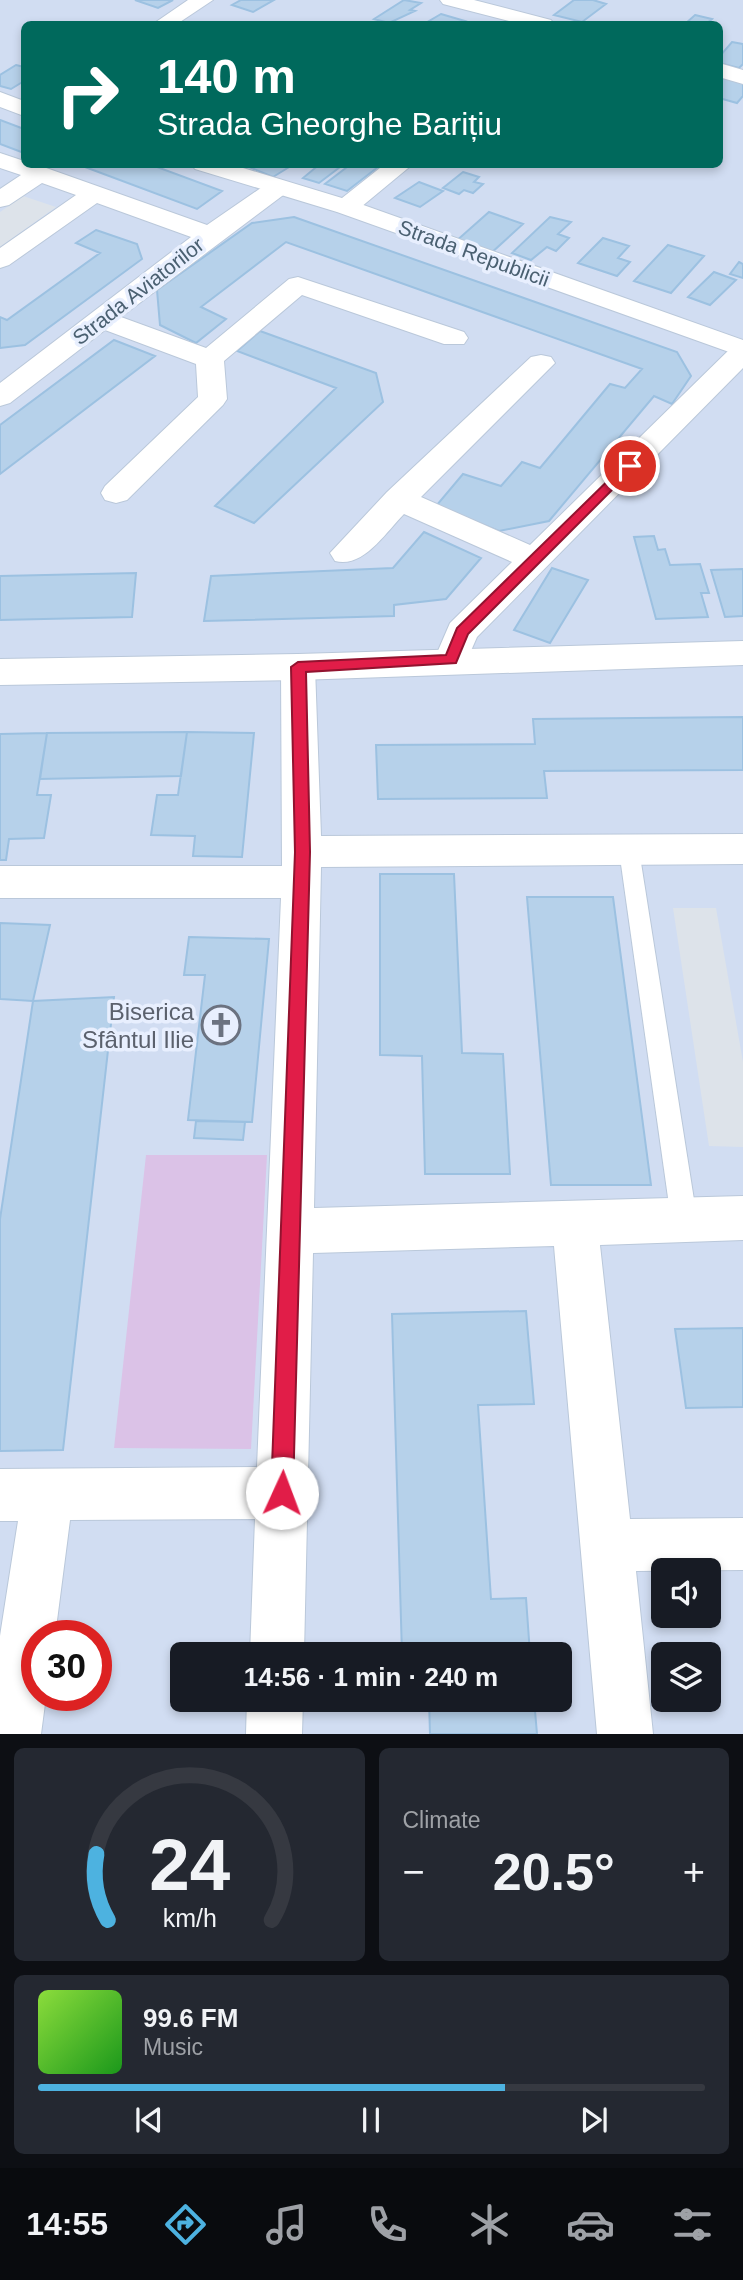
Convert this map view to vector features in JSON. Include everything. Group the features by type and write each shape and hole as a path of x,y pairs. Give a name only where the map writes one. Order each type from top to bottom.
{"street":[{"path":"168,21 203,0"},
{"path":"450,0 532,21"},
{"path":"723,72 743,77"},
{"path":"0,99 21,107"},
{"path":"0,160 21,168"},
{"path":"22,168 210,235"},
{"name":"Strada Republicii","path":"216,168 346,207 743,351"},
{"path":"346,207 396,168"},
{"path":"0,200 39,174"},
{"name":"Strada Aviatorilor","path":"6,385 101,319 210,235 277,188"},
{"path":"0,260 94,194"},
{"path":"210,359 298,285 454,338"},
{"path":"101,319 210,359"},
{"path":"451,660 462,631 536,561 743,351"},
{"path":"116,493 213,399 210,359"},
{"path":"346,553 398,499 541,363"},
{"path":"398,499 536,561"},
{"path":"0,672 298,667 451,660 743,653"},
{"path":"277,1642 302,867 298,667"},
{"path":"0,882 629,850 743,849"},
{"path":"290,1231 743,1217"},
{"path":"575,1223 604,1545 625,1734"},
{"path":"13,1734 24,1494 282,1493"},
{"path":"604,1545 743,1544"},
{"path":"274,1734 275,1712"}],"lane":[{"path":"629,850 684,1219"}],"shaded area":[{"path":"0,0 743,0 743,1734 0,1734"},
{"path":"23,196 56,207 0,247 0,212"},
{"path":"673,908 716,908 743,1062 743,1147 709,1146"},
{"path":"146,1155 267,1155 251,1449 114,1448"}],"building":[{"path":"135,0 173,0 158,8"},
{"path":"241,0 274,0 253,12 232,5"},
{"path":"404,0 421,3 410,10 415,11 393,21 374,19"},
{"path":"574,0 593,0 606,4 583,21 554,15"},
{"path":"441,14 465,21 429,21"},
{"path":"695,15 712,19 710,21 688,21"},
{"path":"732,42 743,44 743,64 739,68 723,64 723,52"},
{"path":"16,65 21,66 21,83 11,89 0,86 0,75"},
{"path":"723,79 743,82 743,96 737,103 723,99"},
{"path":"0,120 21,128 21,152 0,144"},
{"path":"88,168 160,168 222,191 197,209"},
{"path":"252,168 288,168 273,177"},
{"path":"315,168 339,168 319,183 303,178"},
{"path":"346,168 377,168 347,191 325,184"},
{"path":"463,172 479,177 474,182 483,184 473,193 464,190 459,194 443,188"},
{"path":"419,182 443,191 420,207 395,198"},
{"path":"489,212 523,224 490,254 455,242"},
{"path":"294,217 677,352 691,376 672,404 654,396 549,521 499,531 436,506 463,474 501,486 522,462 540,468 610,384 625,388 642,369 286,242 201,307 226,319 196,343 160,325 157,290 252,223"},
{"path":"550,217 571,222 558,234 569,238 556,251 547,247 531,260 512,253"},
{"path":"96,230 137,244 142,259 25,345 0,348 0,317 7,320 100,253 76,243"},
{"path":"603,238 629,246 618,258 630,262 617,276 578,263"},
{"path":"668,245 704,256 671,293 634,281"},
{"path":"739,262 743,264 743,278 730,274"},
{"path":"714,272 736,280 710,305 688,297"},
{"path":"260,331 376,373 383,402 254,523 215,506 336,388 237,351"},
{"path":"114,340 155,356 0,474 0,425"},
{"path":"424,532 481,558 446,599 394,605 394,616 204,621 211,576 393,568"},
{"path":"654,536 658,550 665,549 670,565 700,564 709,593 701,593 708,617 656,619 634,537"},
{"path":"552,568 588,580 550,643 514,630"},
{"path":"743,569 743,616 725,617 711,570"},
{"path":"136,573 132,617 0,620 0,576"},
{"path":"743,717 743,770 544,771 547,798 378,799 376,745 535,744 533,719"},
{"path":"187,732 254,733 242,857 193,856 195,836 151,835 157,795 178,795"},
{"path":"187,732 181,776 40,779 47,733"},
{"path":"47,733 37,795 51,795 44,838 9,839 6,860 0,860 0,734"},
{"path":"380,874 454,874 462,1053 503,1054 510,1174 425,1174 422,1056 380,1055"},
{"path":"527,897 613,897 651,1185 551,1185"},
{"path":"0,923 50,925 33,1001 0,999"},
{"path":"189,937 269,939 252,1122 188,1120 205,975 184,975"},
{"path":"114,997 63,1450 0,1451 0,1219 33,1001"},
{"path":"196,1121 245,1122 243,1140 194,1138"},
{"path":"526,1311 534,1404 478,1405 491,1599 526,1598 529,1642 402,1642 392,1314"},
{"path":"743,1328 743,1407 686,1408 675,1329"},
{"path":"429,1712 535,1712 537,1734 430,1734"}],"place":[{"name":"Biserica Sfântul Ilie","path":"221,1025"}],"route":[{"path":"282,1493 303,852 298,667 451,660 462,631 630,466"}]}
